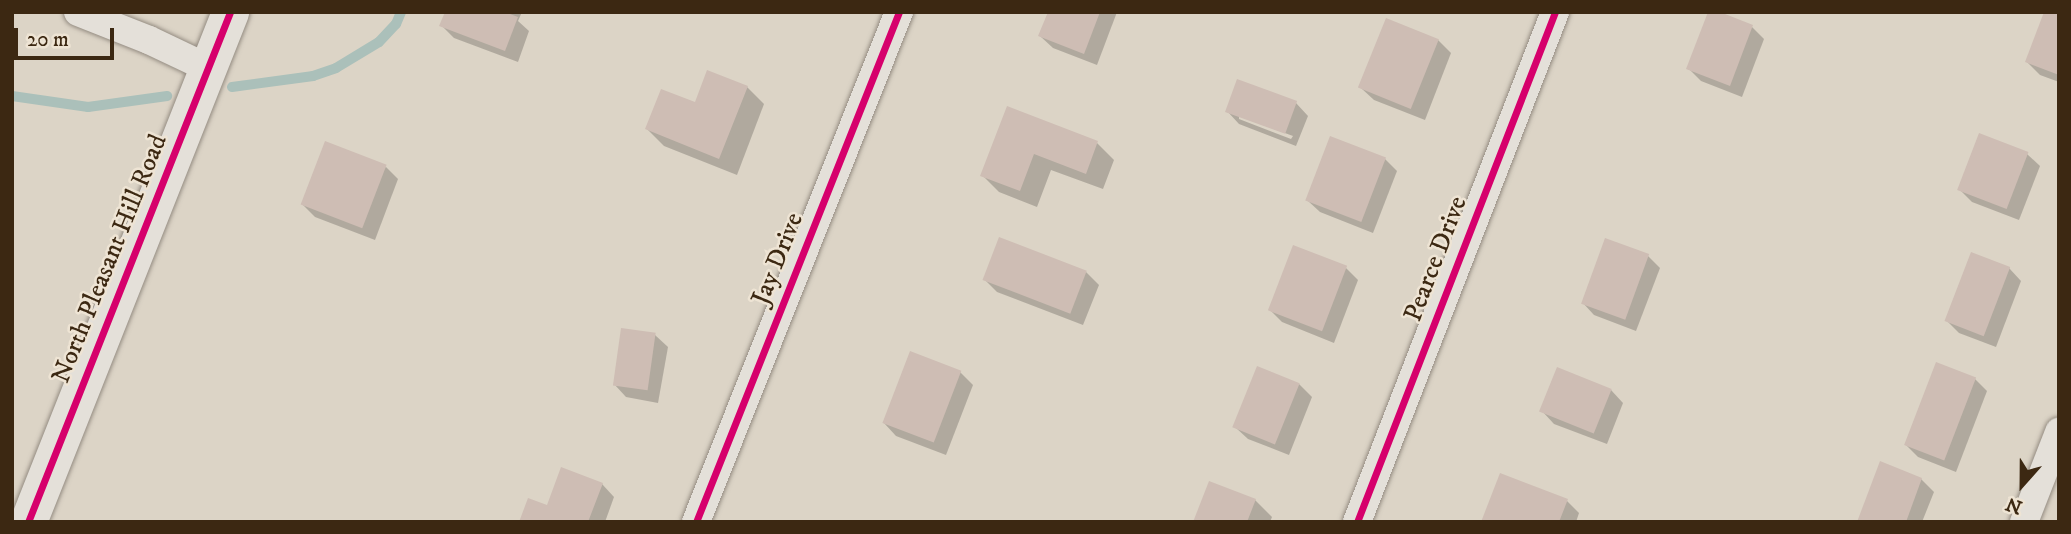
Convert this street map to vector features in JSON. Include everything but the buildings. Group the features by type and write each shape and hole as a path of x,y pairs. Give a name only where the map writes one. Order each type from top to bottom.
{"street":[{"path":"78,12 149,40 208,68"},
{"name":"North Pleasant Hill Road","path":"28,522 230,12"},
{"name":"Jay Drive","path":"696,522 900,12"},
{"name":"Pearce Drive","path":"1357,522 1555,12"},
{"path":"2024,522 2059,432"}],"waterway":[{"path":"232,87 313,76 336,68 379,42 396,24 401,12"},
{"path":"12,96 88,107 167,96"}],"cycle path":[{"path":"28,522 230,12"},
{"path":"696,522 899,12"},
{"path":"1357,522 1555,12"}]}
